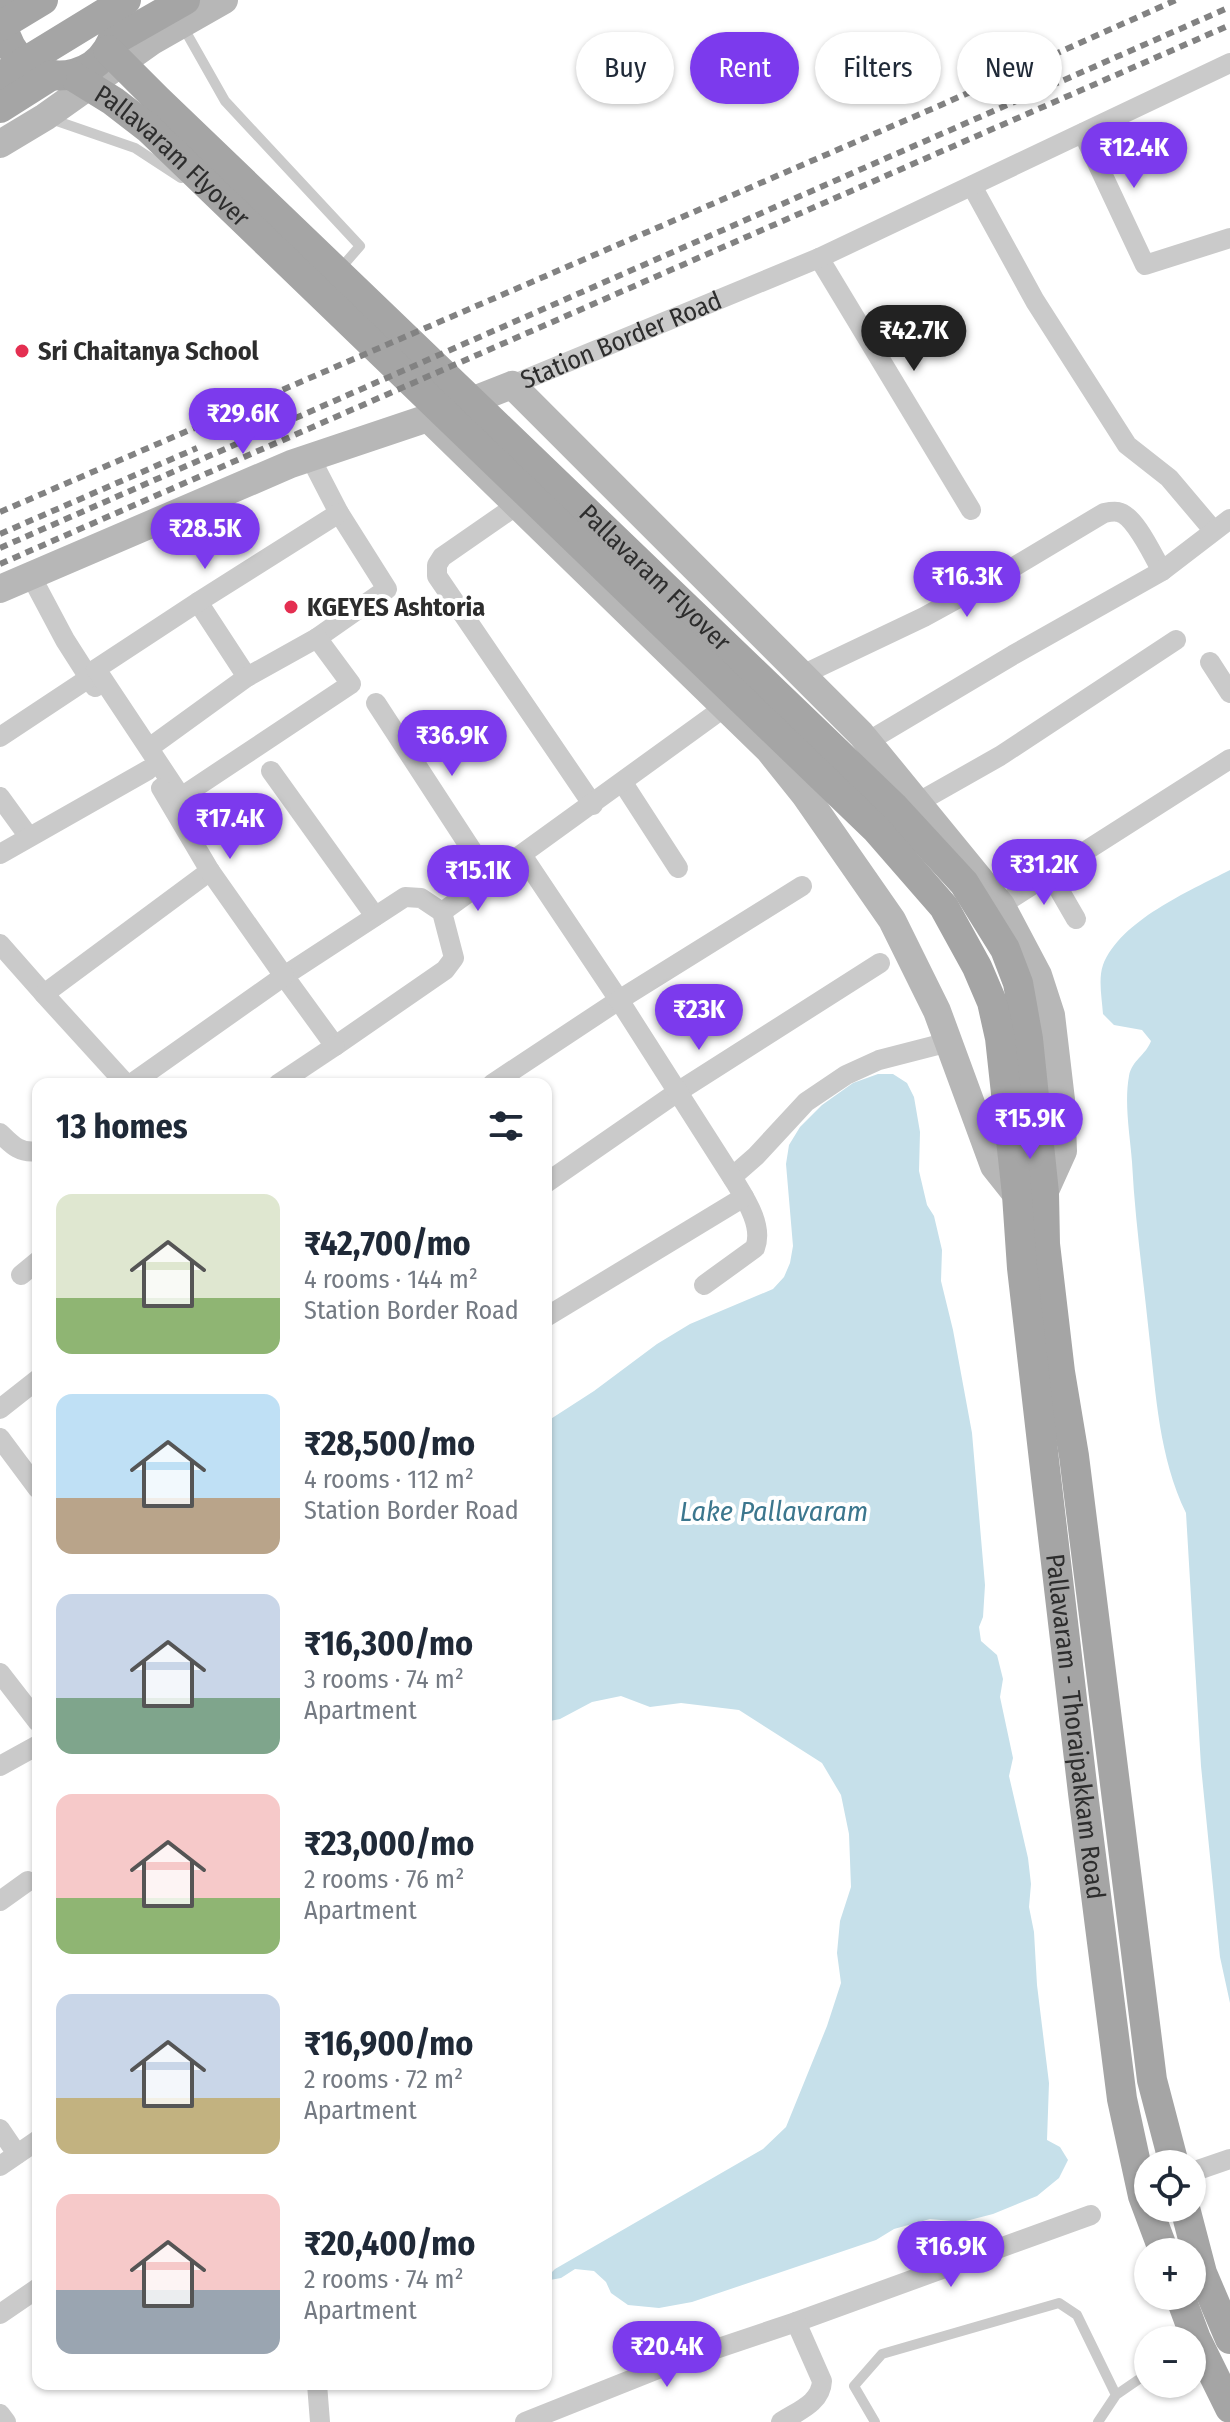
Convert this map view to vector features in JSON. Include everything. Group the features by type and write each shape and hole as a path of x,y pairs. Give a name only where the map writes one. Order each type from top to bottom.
{"main road":[{"name":"Pallavaram Flyover","path":"6,0 3,27 9,44 20,59 35,70 71,79 113,101 148,128 876,829 944,907 992,1002 1014,1038"},
{"path":"0,26 43,0"},
{"path":"110,46 116,34 118,16 115,0"},
{"path":"0,77 126,0"},
{"name":"Pallavaram Flyover","path":"0,108 71,79 98,61 110,46 183,12"},
{"name":"Pallavaram Flyover","path":"110,46 157,99 893,806 964,883 1005,949 1018,983 1014,1038 1031,1194"},
{"name":"Pallavaram - Thoraipakkam Road","path":"1031,1194 1045,1244 1060,1372 1074,1456 1152,2080 1170,2150"},
{"name":"Pallavaram - Thoraipakkam Road","path":"1031,1194 1024,1283 1077,1746 1122,2099 1143,2196 1159,2238"},
{"path":"1189,2222 1202,2273 1230,2339"},
{"path":"1206,2363 1230,2408"}],"street":[{"path":"0,144 45,117 71,79 152,41 183,12 224,0"},
{"name":"Station Border Road","path":"0,589 310,457 428,418 819,258 1230,63"},
{"path":"1083,133 1145,265 1230,238"},
{"path":"867,742 1162,571 1221,525 1127,445 1035,301 972,186"},
{"path":"819,258 971,510"},
{"path":"428,418 769,750 805,795 892,920 949,1042 994,1166 1031,1194 1063,1151 1061,1100 1051,1015 1038,975 1001,905 867,742 512,385"},
{"path":"149,748 247,677 317,638 387,589 339,513 310,457"},
{"path":"517,505 442,557 437,565 437,576 593,805"},
{"path":"802,675 924,617 1104,513 1119,512 1127,516 1162,571"},
{"path":"317,638 351,684 181,797 96,669 339,513"},
{"path":"31,576 65,640 170,801 210,871 335,1046"},
{"path":"198,602 247,677"},
{"path":"917,803 1000,756 1176,640"},
{"path":"1210,662 1230,693"},
{"path":"0,737 89,678"},
{"path":"376,703 490,878"},
{"path":"442,912 725,707"},
{"path":"1001,905 1230,759"},
{"path":"0,854 148,770"},
{"path":"271,771 375,916"},
{"path":"623,783 678,868"},
{"path":"0,797 29,837"},
{"path":"522,855 679,1091 744,1197 757,1227 759,1239 755,1248 704,1285"},
{"path":"44,994 210,871"},
{"path":"1050,874 1076,919"},
{"path":"501,1078 802,886"},
{"path":"137,1078 405,897 421,898 442,912 454,958 445,970 287,1078"},
{"path":"0,944 122,1078"},
{"path":"552,1179 679,1091 880,963"},
{"path":"732,1177 806,1102 846,1075 879,1060 949,1042"},
{"path":"0,1133 14,1147 32,1152"},
{"path":"552,1313 744,1197"},
{"path":"21,1275 32,1266"},
{"path":"0,1409 32,1384"},
{"path":"0,1438 32,1481"},
{"path":"5,1679 32,1714"},
{"path":"0,1766 32,1748"},
{"path":"0,1901 28,1881"},
{"path":"0,2129 17,2154"},
{"path":"0,2166 32,2144"},
{"path":"1206,2167 1230,2159"},
{"path":"525,2422 668,2365 1091,2215"},
{"path":"0,2314 32,2292"},
{"path":"786,2421 817,2399 822,2391 822,2381 796,2322"},
{"path":"314,2419 316,2390"},
{"path":"0,2414 6,2422"}],"lane":[{"path":"183,12 225,101 360,246 312,302"},
{"path":"45,117 135,148 182,178 192,188"},
{"path":"875,2422 854,2386 882,2354 1059,2303 1077,2315 1116,2395"},
{"path":"1098,2422 1116,2395 1134,2383"}],"water":[{"path":"1230,870 1230,2003 1220,1957 1201,1766 1186,1513 1170,1470 1160,1425 1128,1119 1131,1070 1151,1041 1142,1030 1114,1025 1103,1014 1101,983 1103,965 1124,935 1158,909"},
{"name":"Lake Pallavaram","path":"878,1074 893,1074 907,1083 914,1097 920,1132 919,1171 942,1250 941,1281 972,1433 985,1585 983,1617 979,1627 981,1641 997,1655 1003,1679 1000,1697 1013,1758 1009,1776 1028,1858 1031,1884 1029,1907 1049,2083 1047,2140 1060,2147 1068,2160 1059,2178 1037,2196 993,2214 962,2222 930,2219 894,2229 876,2240 692,2302 659,2308 628,2305 611,2293 606,2282 594,2271 575,2269 552,2280 552,2272 763,2149 786,2127 841,1983 837,1953 840,1921 851,1887 849,1834 841,1795 822,1763 739,1710 681,1703 650,1707 621,1696 592,1702 552,1721 552,1418 657,1344 690,1324 773,1289 784,1277 793,1246 786,1164 789,1145 800,1127 822,1105 853,1083"}],"railway":[{"path":"0,512 941,105 1176,0"},
{"path":"0,548 1230,7"},
{"path":"0,564 1230,25"},
{"path":"0,534 197,448"}],"place":[{"name":"Sri Chaitanya School","path":"22,351"},
{"name":"KGEYES Ashtoria","path":"291,607"}]}
